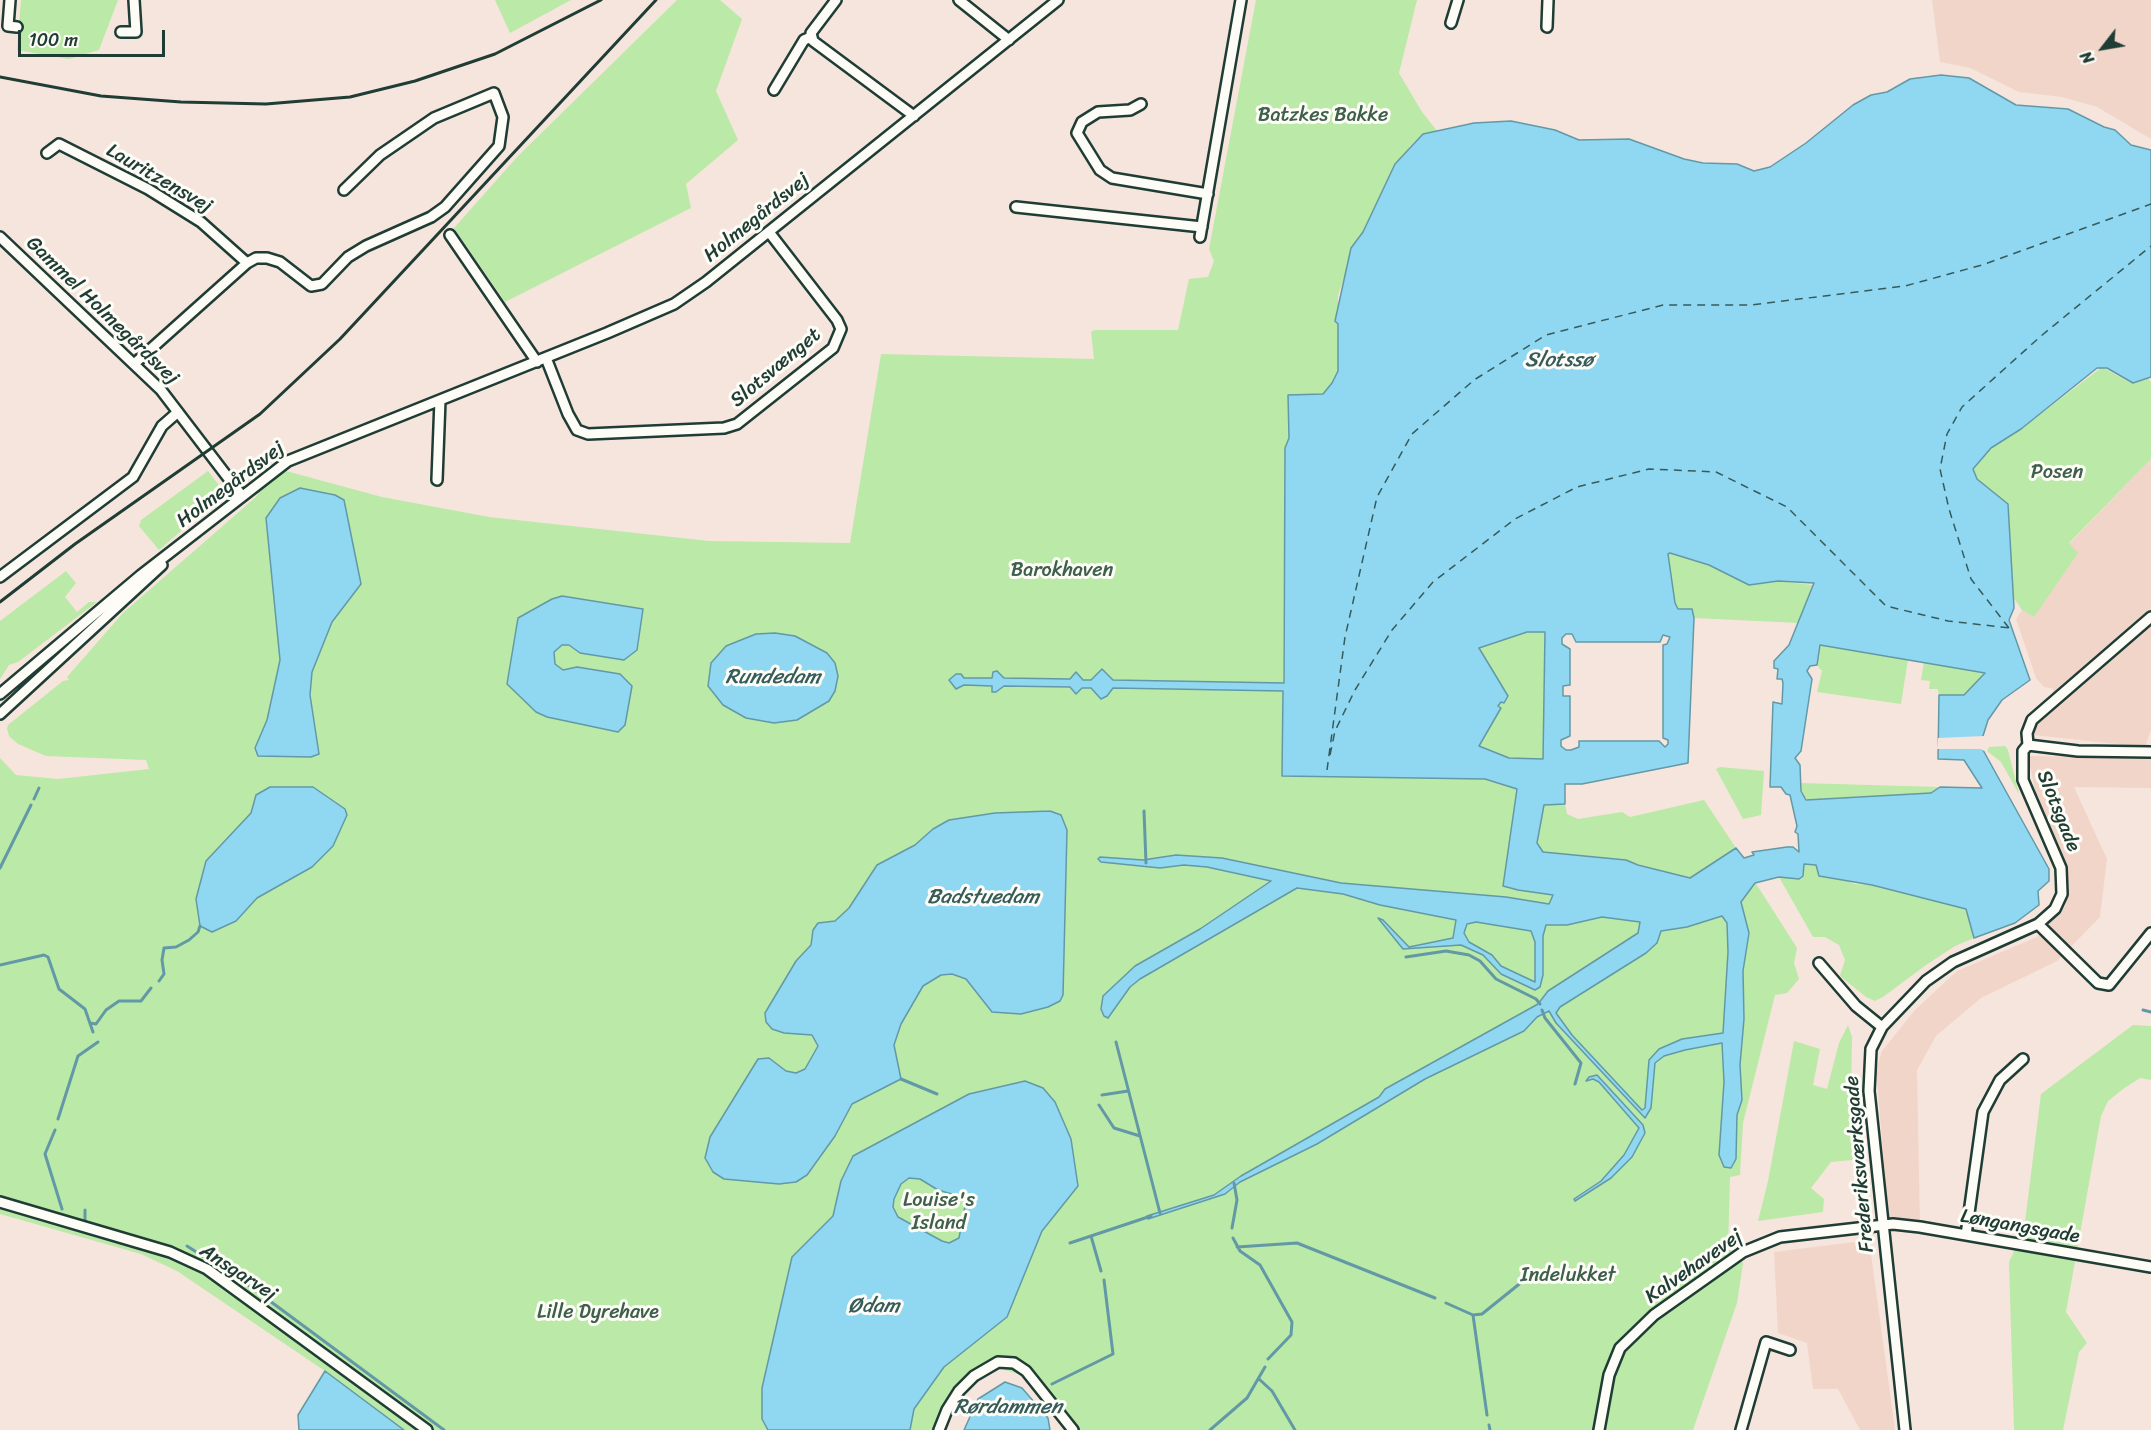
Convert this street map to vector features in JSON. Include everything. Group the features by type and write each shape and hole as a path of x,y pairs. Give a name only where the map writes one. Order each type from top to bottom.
{"street":[{"path":"10,0 8,26 17,27"},
{"path":"121,32 136,32 134,0"},
{"path":"774,90 804,39 811,37 836,0"},
{"path":"959,0 1009,40"},
{"name":"Holmegårdsvej","path":"0,694 141,575 274,470 298,455 542,360 646,318 674,304 706,282 1058,0"},
{"path":"1016,207 1201,232 1241,0"},
{"path":"1451,23 1458,0"},
{"path":"1547,27 1548,0"},
{"path":"811,37 914,116"},
{"path":"134,364 247,263 267,258 280,262 311,286 322,284 348,257 366,246 431,217 445,207 499,146 503,133 503,117 494,93 434,118 380,155 344,190"},
{"path":"1141,104 1130,110 1098,112 1082,122 1077,133 1100,170 1112,178 1208,194"},
{"name":"Lauritzensvej","path":"46,153 59,144 148,189 201,222 247,263"},
{"name":"Slotsvænget","path":"542,360 577,430 588,434 724,428 737,424 833,348 841,329 837,320 769,232"},
{"path":"450,235 542,360"},
{"name":"Gammel Holmegårdsvej","path":"0,237 161,390 242,496"},
{"path":"437,480 440,400"},
{"name":"Gammel Holmegårdsvej","path":"0,577 133,477 162,426 178,412"},
{"name":"Holmegårdsvej","path":"0,714 153,576 178,548"},
{"name":"Slotsgade","path":"1984,948 2038,924 2055,909 2062,894 2062,875 2023,780 2027,733 2032,720 2151,617"},
{"path":"2025,748 2151,752"},
{"path":"2038,924 2098,983 2109,985 2151,933"},
{"name":"Frederiksværksgade","path":"1905,1430 1868,1069 1871,1049 1882,1027 1926,981 1953,962 1984,948"},
{"path":"1819,963 1856,1006 1882,1027"},
{"path":"1966,1235 1983,1112 2000,1080 2023,1059"},
{"name":"Ansgarvej","path":"0,1202 170,1252 207,1269 427,1430"},
{"name":"Løngangsgade","path":"1883,1224 1966,1235 2151,1267"},
{"name":"Kalvehavevej","path":"1599,1430 1609,1375 1620,1348 1654,1315 1743,1252 1762,1243 1780,1237 1883,1224"},
{"path":"1741,1430 1766,1342 1790,1350"},
{"path":"939,1430 946,1410 960,1391 974,1376 998,1362 1014,1363 1026,1371 1073,1430"}],"shaded area":[{"path":"1932,0 2151,0 2151,139 2097,107 2062,97 2019,92 1970,68 1940,62"},
{"path":"2151,459 2151,730 2145,747 2033,735 2054,689 2044,687 2036,678 2016,619 2022,610 2034,617 2069,544"},
{"path":"2028,756 2151,758 2151,788 2074,787 2107,859 2100,917 2057,961 1981,998 1936,1036 1917,1070 1920,1227 1889,1221 1876,1071 1882,1051 1915,1010 1957,971 2037,937 2065,906 2068,888 2065,865 2039,810"},
{"path":"1862,1241 1870,1247 1895,1430 1860,1430 1838,1389 1813,1389 1807,1343 1778,1333 1774,1252"}],"green space":[{"path":"21,0 118,0 99,50 69,59 17,50"},
{"path":"495,0 571,0 510,33"},
{"path":"677,0 720,0 742,19 716,91 738,140 686,184 691,208 505,302 454,228 518,156"},
{"path":"1256,0 1417,0 1399,73 1422,112 1437,131 1423,135 1410,146 1363,232 1351,248 1349,265 1338,295 1338,371 1332,383 1324,394 1288,396 1289,438 1285,448 1282,776 1486,779 1517,789 1504,885 1518,890 1554,895 1567,925 1602,917 1640,921 1740,902 1755,882 1797,948 1794,963 1799,979 1787,993 1775,995 1743,1123 1740,1175 1730,1177 1728,1248 1743,1263 1737,1303 1693,1430 1075,1430 1024,1376 1002,1369 969,1376 955,1387 935,1430 404,1430 325,1371 177,1271 141,1254 0,1214 0,758 16,775 58,779 149,769 146,760 46,756 18,744 9,736 7,729 8,725 63,681 69,680 67,677 123,613 257,496 261,487 286,471 382,497 489,517 709,541 850,543 881,354 1094,359 1091,332 1094,330 1178,330 1189,279 1208,277 1214,261 1209,249"},
{"name":"Posen","path":"2102,367 2129,382 2148,378 2151,382 2151,459 2069,543 2078,553 2034,617 2022,610 2013,597 2008,504 1977,479 1972,469 1991,448 2021,429"},
{"path":"208,471 225,493 159,550 139,526 141,520"},
{"path":"1670,553 1709,565 1751,584 1778,581 1813,585 1799,623 1694,618 1692,609 1678,609 1675,603 1668,555"},
{"path":"66,571 76,583 65,597 77,612 89,602 97,602 18,662 9,665 0,679 0,621"},
{"path":"1527,632 1545,632 1543,759 1509,758 1479,746 1501,708 1498,706 1508,696 1479,648"},
{"path":"1820,645 1908,659 1901,704 1817,692 1822,671 1817,665"},
{"path":"1924,662 1986,673 1964,695 1939,695 1938,689 1929,689 1930,681 1921,680"},
{"path":"2005,746 2019,794 2001,762 1987,751 1989,747"},
{"path":"1720,767 1764,771 1761,815 1743,819 1716,769"},
{"path":"1800,783 1940,787 1931,793 1815,801 1804,798"},
{"path":"1704,800 1736,848 1690,878 1618,859 1543,852 1537,843 1544,805 1565,804 1567,814 1578,819 1622,812 1630,817"},
{"path":"1804,863 1816,865 1854,884 1872,885 1966,909 1974,938 1955,946 1875,1001 1866,997 1840,976 1845,960 1839,945 1825,937 1813,937 1779,877 1799,879 1803,876"},
{"path":"1848,1025 1852,1037 1851,1093 1862,1159 1831,1162 1811,1188 1824,1199 1823,1212 1758,1221 1768,1181 1794,1041 1820,1049 1813,1085 1827,1089 1839,1043"},
{"path":"2133,1025 2151,1026 2151,1080 2140,1078 2123,1089 2108,1101 2101,1116 2066,1312 2087,1343 2079,1352 2063,1430 2014,1430 2009,1262 2024,1230 2041,1094"}],"water":[{"name":"Slotssø","path":"1941,75 1969,78 2016,105 2068,109 2115,130 2131,145 2151,150 2151,377 2133,383 2107,368 2097,368 2021,429 1991,448 1973,469 1977,479 2008,504 2014,608 2009,620 2030,680 2002,700 1988,720 1983,736 1983,750 2049,869 2049,881 2038,891 2039,905 2015,923 1974,938 1966,909 1872,885 1819,876 1816,865 1804,864 1803,876 1799,879 1779,877 1755,883 1741,902 1749,933 1743,971 1744,1019 1740,1065 1742,1100 1737,1115 1736,1159 1731,1168 1724,1167 1719,1155 1724,1082 1722,1043 1664,1056 1655,1063 1651,1108 1645,1118 1556,1023 1549,1011 1537,1017 1524,1031 1425,1079 1317,1144 1240,1182 1225,1194 1148,1219 1147,1216 1214,1195 1241,1176 1379,1097 1385,1089 1538,1004 1548,991 1638,933 1640,922 1602,917 1567,925 1546,925 1543,936 1543,975 1540,987 1535,990 1501,974 1483,955 1461,945 1403,949 1378,918 1383,920 1409,947 1453,938 1456,920 1380,905 1343,894 1297,888 1140,979 1130,987 1108,1018 1104,1016 1101,1009 1103,996 1135,966 1200,929 1271,881 1207,867 1184,865 1160,868 1101,862 1098,859 1100,857 1143,860 1176,855 1222,858 1341,883 1506,897 1549,904 1553,895 1503,886 1517,789 1485,779 1282,776 1283,691 1113,688 1107,696 1101,699 1091,688 1082,688 1076,694 1070,687 1004,686 992,692 992,686 964,685 956,689 949,680 956,674 961,674 964,678 992,678 993,672 997,671 1004,678 1070,679 1076,672 1083,680 1091,680 1102,669 1113,680 1284,683 1285,448 1289,438 1288,395 1323,394 1332,383 1338,371 1338,324 1335,321 1351,248 1363,232 1395,164 1423,134 1474,123 1511,121 1555,130 1579,140 1629,139 1684,159 1703,163 1737,164 1754,171 1770,167 1806,143 1853,105 1871,95 1887,92 1910,79","holes":["1670,553 1709,565 1749,585 1778,581 1814,583 1789,645 1774,661 1774,668 1778,669 1777,679 1782,679 1783,683 1782,704 1773,702 1770,787 1781,787 1786,794 1790,795 1797,826 1795,832 1798,834 1799,852 1793,847 1787,847 1752,852 1754,855 1744,858 1736,848 1690,878 1626,860 1543,852 1537,843 1544,805 1565,804 1565,784 1582,784 1688,763 1694,618 1692,609 1678,609 1675,603 1668,554","1527,632 1545,632 1543,759 1509,758 1479,746 1501,708 1498,706 1501,702 1504,703 1508,696 1479,648","1566,634 1572,634 1576,642 1660,642 1663,635 1670,637 1667,644 1663,645 1663,738 1668,740 1665,747 1659,741 1579,741 1579,747 1571,750 1566,750 1561,746 1561,740 1570,736 1570,696 1563,696 1563,686 1570,685 1570,649 1562,644 1562,638","1820,645 1985,673 1964,695 1939,695 1938,759 1964,760 1982,788 1940,787 1931,793 1806,800 1801,791 1800,765 1795,758 1801,751 1812,679 1807,671 1810,666 1817,665","1722,916 1727,923 1728,952 1723,1033 1682,1039 1659,1049 1649,1060 1645,1108 1642,1110 1572,1035 1556,1013 1560,1007 1646,953 1657,943 1661,931 1687,927","1476,922 1531,931 1535,942 1535,982 1501,966 1492,955 1469,942 1464,933 1467,924"]},
{"path":"300,488 335,495 344,500 361,584 332,622 312,672 310,695 319,754 311,757 258,756 255,748 267,720 280,660 266,518 280,498"},
{"path":"562,596 643,609 637,650 624,660 580,653 569,645 562,645 554,652 555,664 563,670 577,667 620,674 632,686 625,725 618,732 547,717 536,712 507,684 518,618"},
{"name":"Rundedam","path":"775,633 795,636 827,653 835,663 838,676 835,691 829,701 797,720 774,723 746,718 723,705 708,686 711,663 726,646 756,634"},
{"path":"270,787 313,787 345,809 347,815 333,846 312,867 257,898 236,921 212,932 200,926 196,899 206,861 251,813 256,795"},
{"name":"Badstuedam","path":"1050,811 1061,815 1067,830 1063,995 1060,1001 1048,1007 1021,1014 992,1012 966,979 952,974 941,975 923,986 901,1024 894,1045 901,1079 852,1104 835,1136 807,1175 796,1182 779,1184 724,1179 713,1172 705,1158 710,1137 758,1059 769,1058 786,1071 796,1073 805,1069 818,1046 812,1035 784,1033 772,1029 766,1022 765,1013 796,961 811,945 813,930 818,923 835,921 849,908 877,865 915,845 933,829 949,820 995,813"},
{"path":"1597,1075 1643,1125 1645,1133 1632,1157 1611,1178 1575,1201 1574,1199 1601,1181 1624,1155 1639,1128 1599,1082 1593,1079 1586,1081 1589,1077"},
{"name":"Ødam","path":"1025,1081 1043,1088 1055,1102 1071,1139 1078,1186 1042,1231 1007,1317 944,1367 914,1409 910,1430 768,1430 762,1419 762,1388 792,1257 833,1216 841,1181 853,1156 969,1094","holes":["909,1178 920,1179 938,1190 962,1197 965,1206 959,1238 949,1243 942,1241 898,1217 893,1207 901,1184"]},
{"path":"325,1371 404,1430 299,1430 298,1415"},
{"name":"Rørdammen","path":"1005,1382 1022,1388 1048,1418 1050,1430 964,1430 978,1399"}],"pier":[{"path":"1984,736 1984,751 1981,749 1937,749 1938,738"}],"waterway":[{"path":"34,799 39,788"},
{"path":"0,868 31,805"},
{"path":"1144,811 1146,863"},
{"path":"159,981 164,974 162,960 164,948 176,947 189,940 198,932 200,926"},
{"path":"1406,957 1446,951 1469,955 1480,961 1496,979 1536,999 1540,1004"},
{"path":"0,965 44,955 48,957 59,989 85,1009 93,1032"},
{"path":"90,1023 96,1024 106,1010 119,1001 141,1001 151,988"},
{"path":"1542,1010 1545,1018 1581,1063 1575,1084"},
{"path":"2143,1010 2151,1012"},
{"path":"58,1119 78,1056 98,1042"},
{"path":"1116,1042 1160,1213"},
{"path":"901,1079 937,1094"},
{"path":"1102,1095 1128,1091"},
{"path":"1099,1105 1114,1128 1140,1136"},
{"path":"55,1130 45,1154 62,1209"},
{"path":"1232,1228 1237,1200 1234,1183"},
{"path":"85,1210 85,1221"},
{"path":"1070,1243 1151,1216"},
{"path":"1091,1236 1101,1271"},
{"path":"1233,1238 1240,1251 1260,1265 1292,1322 1291,1335 1268,1359"},
{"path":"1237,1247 1297,1243 1435,1298"},
{"path":"187,1246 251,1287 444,1430"},
{"path":"1446,1303 1473,1315 1482,1314 1528,1277"},
{"path":"1052,1384 1113,1354 1104,1280"},
{"path":"1473,1315 1487,1415"},
{"path":"1210,1430 1247,1398 1265,1367"},
{"path":"1259,1379 1272,1391 1295,1430"},
{"path":"1489,1425 1490,1430"}],"ferry route":[{"path":"1327,770 1345,637 1377,497 1412,434 1474,380 1546,335 1663,305 1751,305 1905,286 1982,265 2151,204"},
{"path":"2009,628 1971,579 1949,509 1940,469 1947,434 1962,407 2041,336 2151,246"},
{"path":"1330,755 1335,731 1355,690 1392,630 1433,582 1515,519 1577,487 1649,469 1716,472 1787,507 1886,606 1948,621 2010,628"}],"railway":[{"path":"0,77 101,96 181,102 266,104 350,97 415,81 495,54 601,0"},
{"path":"0,602 75,544 260,414 340,339 656,0"}],"park label":[{"name":"Batzkes Bakke","path":"1323,116"},
{"name":"Barokhaven","path":"1062,571"},
{"name":"Louise's Island","path":"939,1212"},
{"name":"Indelukket","path":"1568,1276"},
{"name":"Lille Dyrehave","path":"598,1313"}]}
